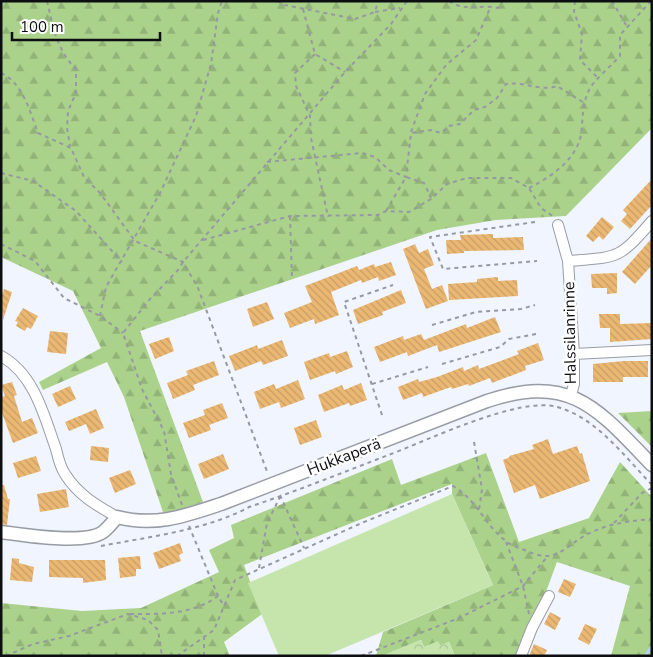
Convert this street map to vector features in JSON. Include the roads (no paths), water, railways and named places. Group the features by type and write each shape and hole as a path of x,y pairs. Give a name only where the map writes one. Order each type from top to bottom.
{"street":[{"path":"568,261 610,258 624,252 652,221"},
{"name":"Halssilanrinne","path":"558,225 568,261 574,354 574,384 571,395 607,418 652,465"},
{"path":"574,354 652,350"},
{"path":"1,356 13,362 31,384 43,410 64,473 83,498 117,517 102,532 84,537 43,538 1,532"},
{"name":"Hukkaperä","path":"117,517 138,522 188,521 272,484 510,394 538,391 571,395"},
{"path":"522,656 532,628 549,596"}],"waterway":[{"path":"645,656 652,646"}]}
